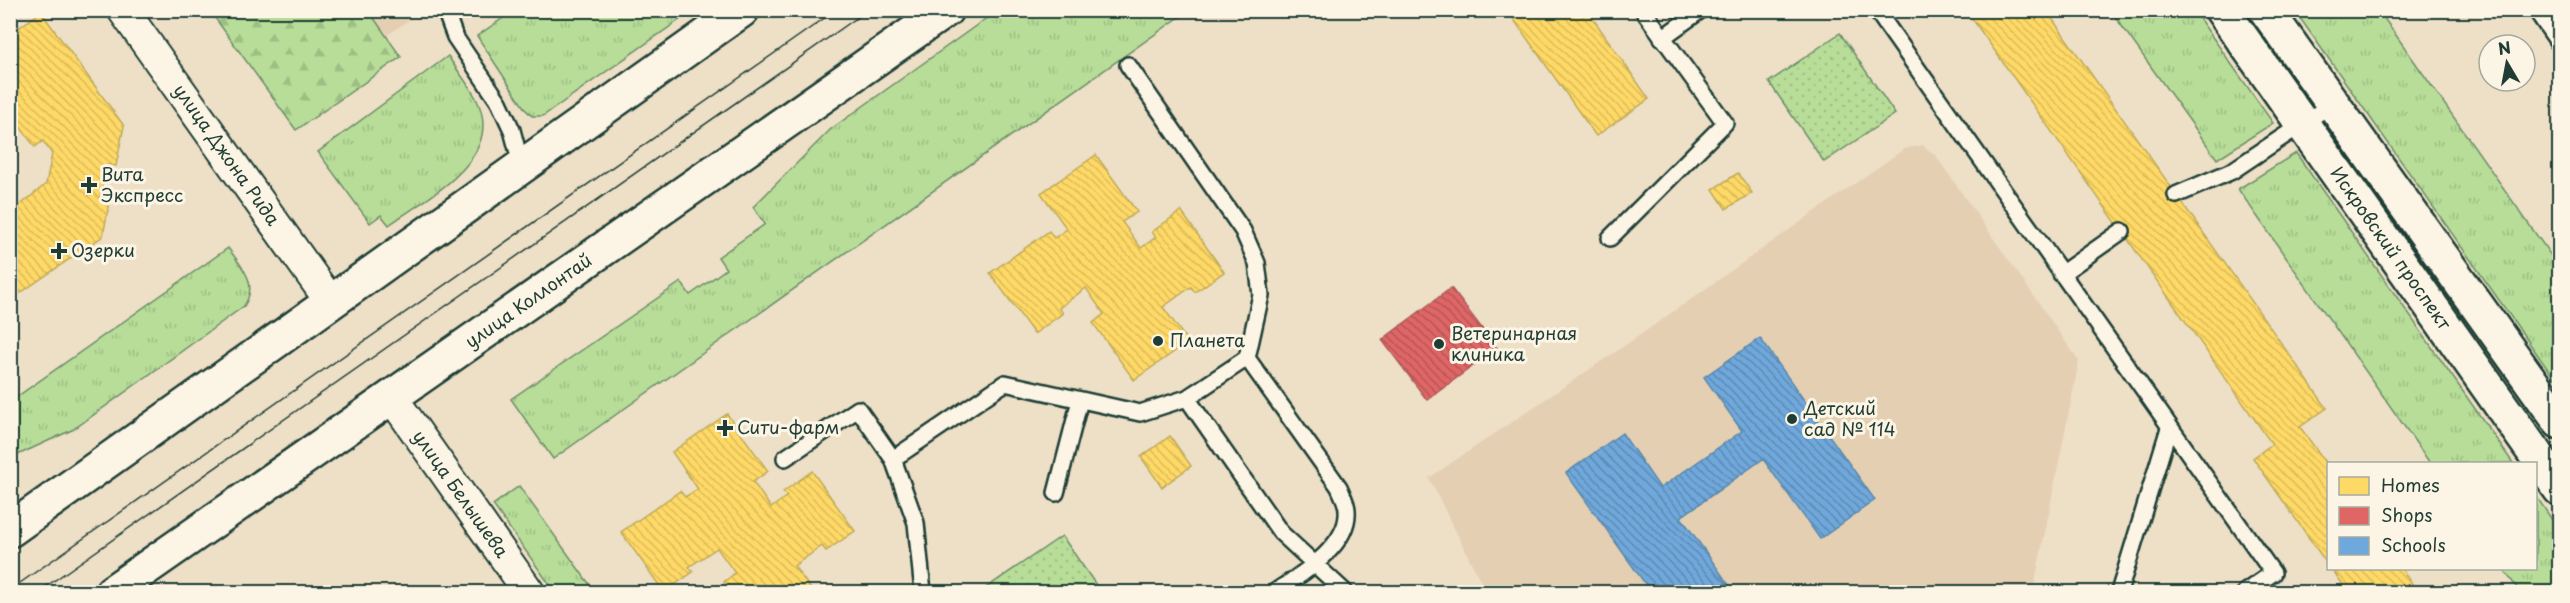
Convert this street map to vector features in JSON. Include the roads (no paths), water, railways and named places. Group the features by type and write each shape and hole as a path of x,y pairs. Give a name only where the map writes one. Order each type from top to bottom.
{"main road":[{"path":"10,531 741,10"},
{"name":"улица Коллонтай","path":"112,592 946,10"},
{"name":"Искровский проспект","path":"2222,10 2559,489"},
{"name":"Искровский проспект","path":"2266,10 2559,419"}],"street":[{"name":"улица Джона Рида","path":"123,10 330,301"},
{"name":"улица Белышева","path":"391,396 529,592"}],"lane":[{"path":"445,10 455,38 499,102 512,130 522,168"},
{"path":"1610,238 1725,123 1643,10"},
{"path":"1662,38 1701,10"},
{"path":"1876,10 2273,573 2245,592"},
{"path":"2536,10 2559,45"},
{"path":"893,459 1005,382 1140,412 1187,398 1247,358 1262,295 1257,263 1243,231 1128,65"},
{"path":"2176,195 2232,171 2332,104"},
{"path":"2061,274 2122,231"},
{"path":"1247,358 1339,487 1347,510 1341,534 1316,564 1275,592"},
{"path":"1187,398 1281,533 1345,592"},
{"path":"1056,493 1080,400"},
{"path":"785,458 858,409 893,459 916,523 923,592"},
{"path":"2119,592 2169,428"}],"tram line":[{"path":"10,590 836,10"},
{"path":"38,592 868,10"}],"place":[{"name":"Вита Экспресс","path":"89,185"},
{"name":"Озерки","path":"59,251"},
{"name":"Планета","path":"1158,341"},
{"name":"Ветеринарная клиника","path":"1439,344"},
{"name":"Детский сад № 114","path":"1792,419"},
{"name":"Сити-фарм","path":"725,428"}]}
